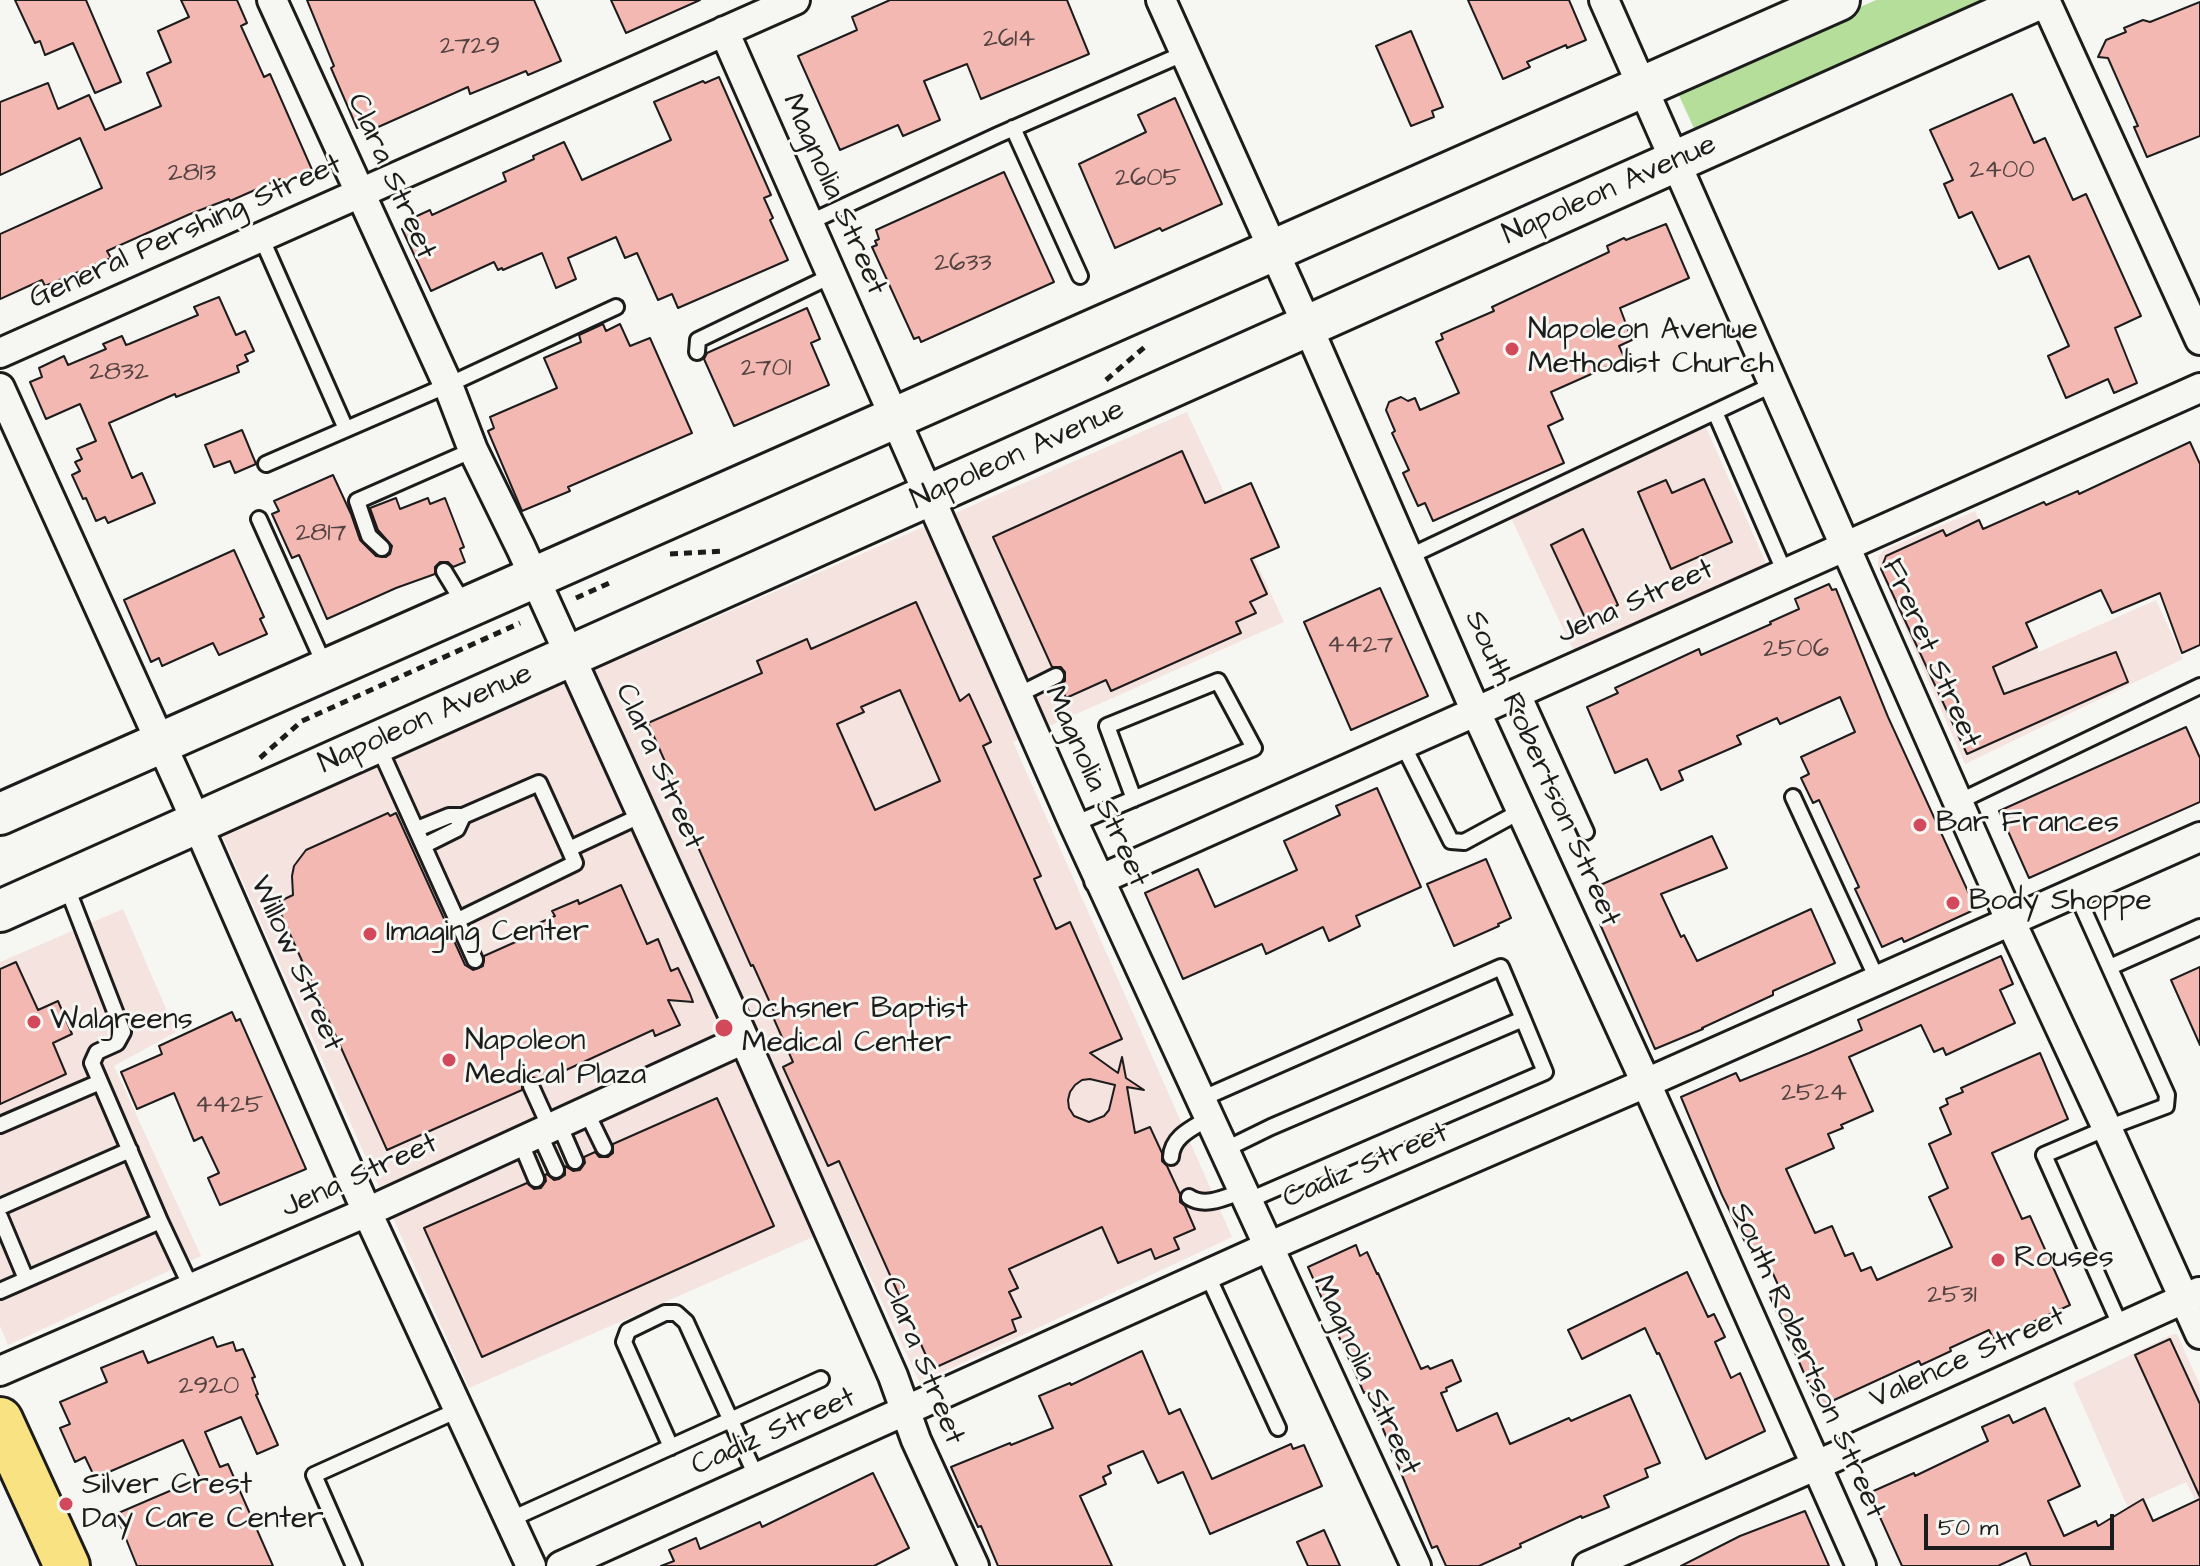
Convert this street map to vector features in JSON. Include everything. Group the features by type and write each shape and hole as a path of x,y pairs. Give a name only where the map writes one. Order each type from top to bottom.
{"main road":[{"path":"0,814 1839,0"},
{"name":"Napoleon Avenue","path":"0,911 2036,0"},
{"path":"0,1420 67,1566"}],"street":[{"name":"Clara Street","path":"272,0 448,385 473,450 535,578 744,1039 893,1376 916,1440 974,1566"},
{"name":"General Pershing Street","path":"0,353 795,0"},
{"name":"South Robertson Street","path":"1161,0 1476,712 1646,1083 1861,1566"},
{"name":"Freret Street","path":"1604,0 2011,922 2107,1128 2192,1295 2200,1334"},
{"path":"2045,0 2200,340"},
{"name":"Magnolia Street","path":"724,31 1016,696 1416,1566"},
{"name":"Willow Street","path":"0,388 197,823 367,1212 531,1566"},
{"name":"Jena Street","path":"1099,880 2200,388"},
{"name":"Cadiz Street","path":"561,1566 1207,1274 2200,837"},
{"name":"Jena Street","path":"0,1371 367,1212 744,1039"},
{"name":"Valence Street","path":"1588,1566 2192,1295"}],"lane":[{"path":"808,223 1185,53"},
{"path":"1013,128 1080,276"},
{"path":"261,237 346,429"},
{"path":"697,352 698,340 831,276"},
{"path":"266,464 448,385 616,307"},
{"path":"1408,557 1774,384"},
{"path":"1715,412 1785,573"},
{"path":"382,548 369,536 357,501 473,450"},
{"path":"259,519 327,670"},
{"path":"444,571 466,607"},
{"path":"1016,696 1056,676"},
{"path":"1074,824 1134,799 1254,748 1218,681 1107,726 1134,799"},
{"path":"1958,802 2200,686"},
{"path":"1522,691 1586,832"},
{"path":"377,743 475,960"},
{"path":"1403,745 1451,841 1464,842 1521,811"},
{"path":"417,829 449,816 463,816 539,783 569,849 575,863 458,920"},
{"path":"1793,797 1878,981"},
{"path":"569,849 642,815"},
{"path":"425,845 457,829 463,816"},
{"path":"65,882 123,1032 117,1043 97,1052 92,1063 191,1287"},
{"path":"2076,893 2167,1095 2166,1106 2044,1155 2121,1327"},
{"path":"2110,967 2200,927"},
{"path":"1171,1157 1177,1139 1205,1108 1501,967 1545,1072 1245,1196 1205,1203 1189,1197"},
{"path":"1224,1150 1523,1019"},
{"path":"0,1125 100,1082"},
{"path":"531,1086 542,1132 556,1170"},
{"path":"586,1111 604,1148"},
{"path":"542,1132 575,1161"},
{"path":"536,1179 542,1132"},
{"path":"0,1207 130,1150"},
{"path":"0,1217 26,1279"},
{"path":"0,1291 160,1221"},
{"path":"1207,1274 1278,1428"},
{"path":"671,1447 624,1342 628,1331 665,1313 676,1313 686,1322 757,1478"},
{"path":"509,1520 821,1379"},
{"path":"354,1566 314,1475 458,1410"}],"path":[{"path":"1097,387 1143,347 1156,341"},
{"path":"668,554 726,550"},
{"path":"576,598 617,579"},
{"path":"249,765 302,721 520,623"}],"shaded area":[{"name":"Ochsner Baptist Medical Center","path":"1187,412 1284,622 1013,742 1232,1237 920,1383 845,1223 469,1388 221,833"},
{"path":"1706,427 1768,568 1574,652 1511,518"},
{"path":"1975,511 2039,652 2156,600 2183,659 1965,764 1878,566 1878,557 1884,550"},
{"path":"123,909 176,1032 114,1066 201,1256 8,1345 0,1326 0,962"},
{"path":"2177,1334 2200,1385 2200,1510 2186,1482 2128,1508 2073,1383"}],"green space":[{"path":"1876,0 2003,0 1698,137 1676,89"}],"building":[{"path":"15,0 86,0 121,82 95,93 73,43 45,55 40,41 35,43"},
{"path":"181,0 237,0 247,23 241,26 264,77 270,74 313,172 282,185 280,179 190,214 107,251 111,258 45,286 42,280 0,299 0,234 102,188 80,138 0,175 0,102 48,83 58,109 89,95 105,130 161,106 147,73 171,62 158,31 189,17"},
{"path":"307,0 534,0 561,61 528,75 526,71 470,94 468,87 367,132 364,126 357,128"},
{"path":"611,0 700,0 626,33"},
{"path":"890,0 1067,0 1089,54 981,99 967,64 924,81 940,120 903,136 898,125 840,150 798,56 857,30 852,17"},
{"path":"1468,0 1569,0 1586,40 1527,62 1530,67 1503,79"},
{"path":"2200,2 2200,136 2147,157 2134,127 2138,126 2108,58 2098,57 2106,40 2126,32 2124,28 2143,20 2150,22"},
{"path":"1411,31 1443,107 1432,111 1434,117 1411,126 1376,46"},
{"path":"719,77 771,195 764,198 788,260 678,308 672,294 658,300 637,253 625,258 616,237 568,258 576,279 556,288 542,253 503,270 498,270 494,262 431,291 402,229 408,226 406,221 430,210 432,215 506,181 503,173 564,142 582,180 671,140 654,102"},
{"path":"2012,94 2034,143 2045,138 2073,200 2086,194 2141,316 2115,328 2137,383 2114,393 2108,379 2066,398 2048,356 2069,346 2029,256 1999,269 1972,212 1959,218 1944,184 1953,180 1930,130"},
{"path":"1175,98 1222,204 1115,248 1079,164 1146,132 1138,115"},
{"path":"1004,172 1054,282 921,342 919,337 914,339 872,247 877,245 875,241 879,239 876,230"},
{"path":"1666,224 1689,278 1620,308 1632,340 1619,346 1625,359 1551,392 1563,419 1548,426 1564,463 1433,521 1425,503 1418,506 1403,473 1409,470 1392,433 1395,431 1386,410 1389,402 1401,397 1408,401 1415,398 1420,410 1459,393 1436,342 1443,339 1441,334 1494,311 1492,307 1609,252 1607,246"},
{"path":"219,297 236,335 245,331 254,351 245,355 248,361 237,366 239,372 176,397 175,394 109,423 132,478 142,473 155,503 108,523 105,517 96,521 72,475 80,471 75,462 82,459 77,449 96,441 80,404 46,419 30,382 42,377 39,368 64,356 68,365 106,349 103,344 122,336 126,345 129,344 198,315 194,307"},
{"path":"807,308 820,339 811,343 829,385 734,426 704,359 707,353"},
{"path":"603,324 606,331 620,324 630,346 650,338 692,433 568,487 570,491 522,511 488,431 494,428 490,417 557,388 544,358 581,342 579,335"},
{"path":"242,430 256,464 235,473 230,461 214,467 205,445"},
{"path":"2190,442 2200,464 2200,645 2182,653 2160,593 2112,613 2101,590 2026,623 2037,647 1993,667 2004,694 2116,652 2128,682 1967,754 1881,569 1886,556 1943,530 1946,536 1979,520 1983,529 2044,502 2046,505 2078,491 2079,494"},
{"path":"1182,451 1205,503 1251,483 1279,547 1251,559 1267,594 1250,602 1256,613 1236,622 1241,633 1111,691 1106,680 1066,698 1060,685 1065,681 1065,672 1061,667 1052,667 993,537"},
{"path":"333,475 360,540 376,556 386,557 392,546 378,530 370,508 396,498 400,509 428,498 430,504 445,498 464,547 460,549 465,562 453,567 448,562 440,562 435,567 435,574 327,619 299,555 292,558 272,514 279,511 274,501"},
{"path":"1704,479 1732,542 1671,569 1638,492 1666,480 1672,493"},
{"path":"1583,529 1618,605 1586,620 1551,545"},
{"path":"234,550 264,617 260,619 267,634 219,655 213,643 162,666 159,658 151,662 124,600"},
{"path":"1829,584 1832,590 1836,589 1888,717 1976,909 1904,942 1902,938 1882,947 1855,889 1859,887 1819,800 1813,803 1801,778 1809,774 1801,757 1855,732 1840,697 1780,724 1777,718 1737,736 1741,744 1679,771 1683,780 1661,790 1647,759 1615,773 1587,707 1618,693 1615,688 1699,649 1701,655 1771,624 1799,609 1795,599"},
{"path":"1380,588 1428,696 1351,730 1304,622"},
{"path":"916,602 960,701 969,694 991,742 983,746 1041,876 1034,879 1056,929 1070,922 1122,1039 1090,1053 1118,1073 1122,1057 1126,1078 1144,1090 1127,1087 1135,1133 1150,1127 1162,1153 1162,1161 1180,1194 1180,1202 1185,1206 1195,1229 1174,1238 1179,1249 1155,1259 1151,1249 1118,1263 1102,1227 1009,1269 1018,1288 1009,1292 1021,1317 1012,1320 1016,1331 932,1369 839,1161 828,1166 783,1067 793,1062 773,1017 776,1016 666,775 670,773 648,723 762,673 757,661 807,639 811,649","holes":["900,690 940,781 875,810 837,724 864,712 861,707","1090,1079 1115,1085 1109,1110 1104,1116 1089,1122 1074,1116 1068,1100 1075,1085"]},
{"path":"2186,727 2200,758 2200,802 2029,878 1999,811"},
{"path":"1377,788 1421,887 1356,916 1360,926 1329,941 1323,927 1266,954 1262,944 1183,979 1145,893 1198,869 1215,907 1297,870 1284,841 1340,815 1336,806"},
{"path":"388,813 390,816 396,813 465,965 473,970 483,966 484,956 520,940 517,933 555,916 552,911 578,900 579,904 621,885 647,944 658,939 671,971 678,968 690,994 693,1002 668,1000 680,1025 655,1036 653,1030 540,1082 528,1077 522,1081 522,1090 387,1150 276,903 293,895 294,866 306,850"},
{"path":"1712,836 1727,868 1661,894 1681,937 1684,935 1697,961 1811,909 1835,963 1773,991 1773,995 1703,1029 1655,1049 1600,924 1612,918 1598,886"},
{"path":"1486,859 1511,918 1454,946 1427,884"},
{"path":"2001,956 2013,984 2000,990 2015,1023 1946,1055 1943,1048 1934,1052 1921,1025 1849,1057 1873,1111 1828,1134 1834,1148 1786,1169 1815,1233 1832,1226 1845,1256 1853,1253 1861,1271 1871,1267 1877,1280 1952,1247 1929,1197 1948,1188 1929,1144 1951,1134 1940,1108 1948,1104 1946,1099 1963,1092 1961,1088 2040,1053 2068,1119 1992,1153 2022,1219 2030,1216 2070,1305 1994,1340 1989,1330 1921,1365 1919,1361 1819,1407 1768,1292 1779,1287 1761,1247 1750,1252 1681,1097 1736,1073 1740,1081 1862,1030 1858,1020"},
{"name":"Walgreens","path":"16,962 38,1010 58,1001 72,1034 53,1043 66,1074 0,1104 0,969"},
{"path":"2200,967 2200,1045 2171,980"},
{"path":"232,1012 236,1021 240,1019 306,1169 220,1205 208,1178 219,1173 202,1137 194,1141 174,1093 137,1109 121,1072 162,1054 159,1046"},
{"path":"717,1098 774,1226 482,1357 424,1228 527,1183 534,1189 541,1188 546,1181 545,1175 554,1180 565,1175 565,1166 573,1171 580,1170 585,1163 584,1157 595,1152 599,1157 608,1157 613,1153 613,1144"},
{"path":"1356,1245 1360,1256 1367,1252 1421,1369 1428,1366 1430,1369 1452,1360 1461,1381 1441,1393 1457,1431 1497,1413 1510,1444 1630,1395 1660,1463 1645,1469 1648,1477 1604,1496 1609,1507 1581,1516 1479,1566 1446,1566 1437,1546 1432,1548 1383,1429 1308,1267"},
{"path":"1687,1272 1708,1317 1714,1314 1725,1337 1715,1342 1731,1378 1740,1373 1765,1431 1706,1459 1645,1328 1582,1359 1568,1330"},
{"path":"213,1337 217,1347 233,1342 236,1351 243,1349 255,1377 252,1378 256,1395 278,1445 257,1454 241,1417 205,1432 220,1467 228,1464 273,1566 137,1566 116,1514 200,1478 183,1440 95,1478 85,1457 75,1462 60,1428 70,1424 60,1402 107,1382 101,1368 143,1351 148,1363"},
{"path":"2170,1339 2200,1404 2200,1497 2135,1355"},
{"path":"1142,1351 1169,1414 1180,1409 1212,1479 1291,1444 1293,1449 1304,1445 1322,1486 1210,1534 1183,1472 1158,1483 1143,1451 1108,1466 1111,1473 1103,1477 1106,1484 1080,1496 1112,1566 998,1566 951,1467 1053,1428 1039,1396 1071,1385"},
{"path":"2045,1408 2080,1486 2048,1501 2064,1536 2096,1521 2098,1526 2143,1499 2153,1521 2200,1499 2200,1566 2031,1566 2026,1553 1998,1566 1902,1566 1869,1493 1914,1473 1915,1476 1988,1441 1982,1427 2009,1415 2013,1423"},
{"path":"873,1473 909,1548 874,1566 661,1566 674,1561 669,1550 696,1538 700,1549 760,1522 762,1527"},
{"path":"1805,1511 1829,1566 1681,1566 1740,1536"},
{"path":"1324,1530 1340,1566 1308,1566 1297,1542"}],"place":[{"name":"Napoleon Avenue Methodist Church","path":"1512,349"},
{"name":"Bar Frances","path":"1920,825"},
{"name":"Body Shoppe","path":"1953,903"},
{"name":"Imaging Center","path":"370,934"},
{"name":"Walgreens","path":"34,1022"},
{"name":"Ochsner Baptist Medical Center","path":"724,1028"},
{"name":"Napoleon Medical Plaza","path":"449,1060"},
{"name":"Rouses","path":"1998,1260"},
{"name":"Silver Crest Day Care Center","path":"66,1504"}]}
